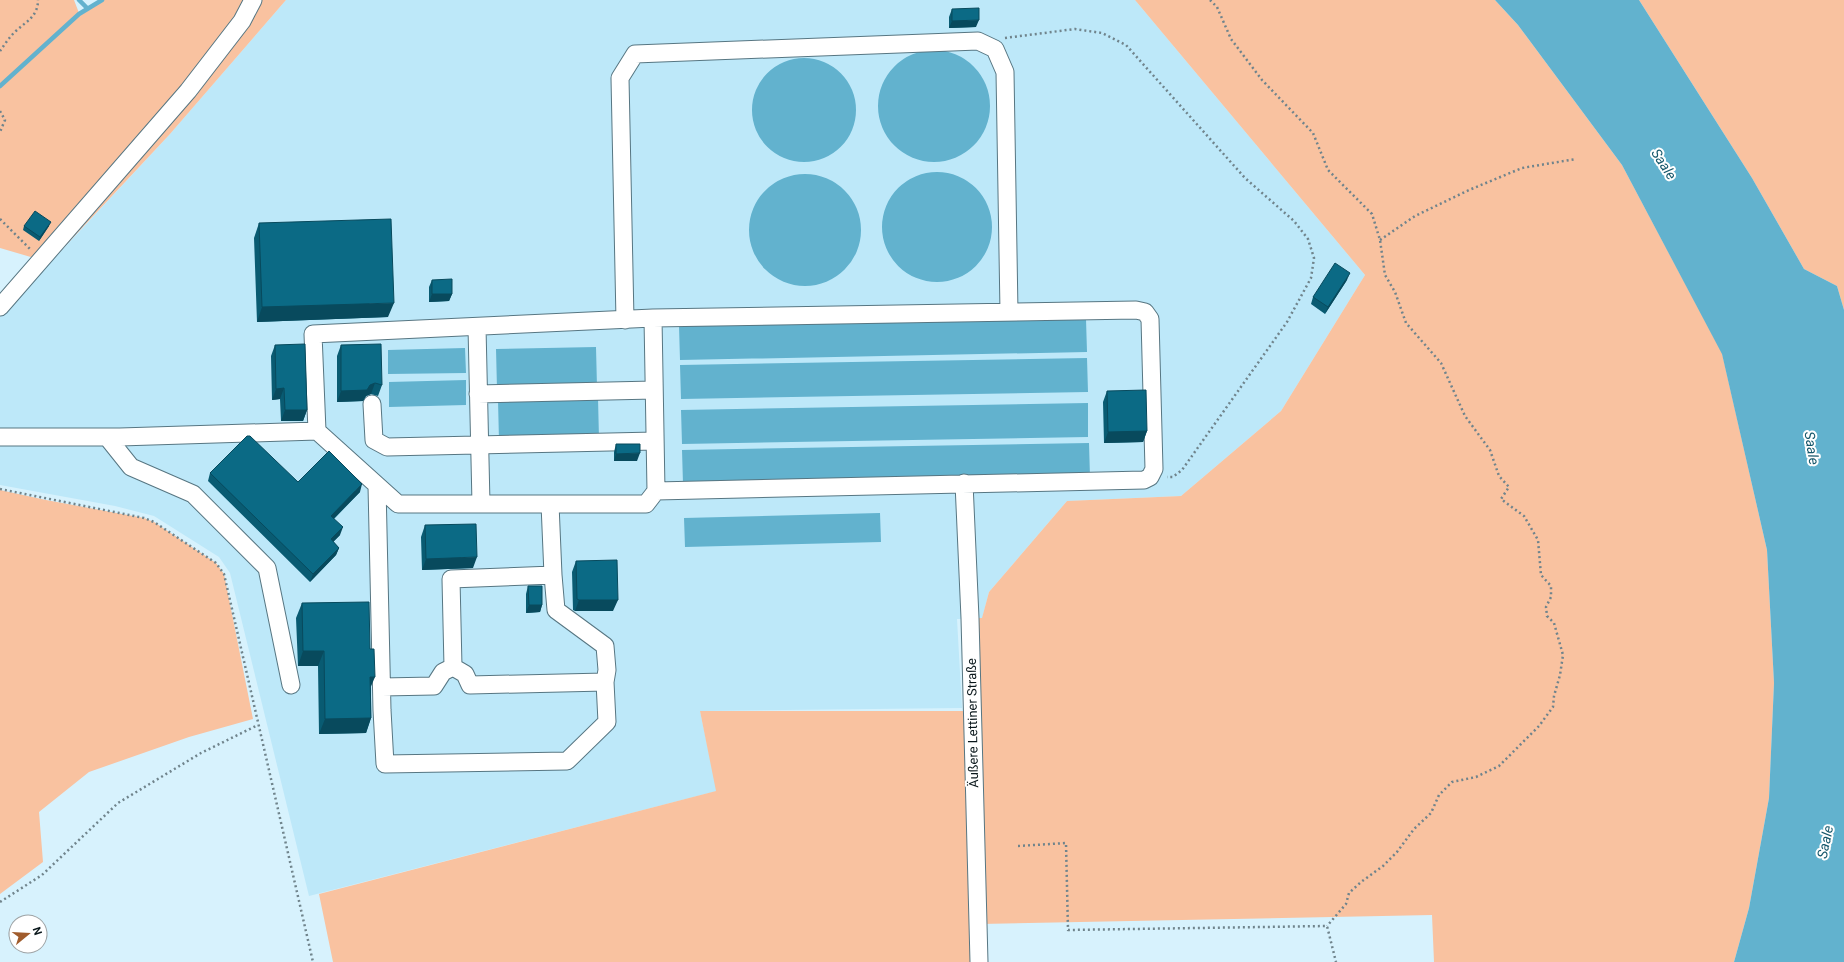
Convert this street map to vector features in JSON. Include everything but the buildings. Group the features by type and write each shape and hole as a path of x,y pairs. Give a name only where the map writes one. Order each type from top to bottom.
{"street":[{"path":"0,307 188,90 242,21 253,0"},
{"path":"625,320 620,78 635,54 978,41 995,49 1004,72 1009,312"},
{"path":"316,431 313,334 653,318 1136,310 1145,312 1150,319 1154,469 1150,478 1144,480 656,490"},
{"path":"0,437 107,437 316,431 398,504 646,504 656,490 653,318"},
{"path":"476,327 481,504"},
{"path":"478,394 654,390"},
{"path":"372,404 374,440 387,447 656,441"},
{"path":"107,437 131,467 193,494 266,568 291,685"},
{"name":"Äußere Lettiner Straße","path":"964,484 970,618 979,962"},
{"path":"377,486 385,764 567,761 607,722 605,682 607,670 605,646 556,610 552,575 550,504"},
{"path":"453,667 451,578 552,575"},
{"path":"382,687 434,686 443,672 453,667"},
{"path":"453,667 465,674 470,685 605,682"}],"path":[{"path":"0,51 16,31 33,17 38,5 38,0"},
{"path":"1018,846 1066,843 1068,930 1327,926 1346,904 1349,893 1397,852 1414,829 1431,813 1438,795 1452,782 1476,777 1499,766 1539,726 1553,708 1554,696 1560,675 1563,655 1554,623 1547,616 1546,607 1552,597 1551,586 1542,575 1538,540 1524,516 1502,499 1509,487 1498,476 1490,450 1465,416 1441,363 1406,323 1395,292 1385,275 1380,240 1372,214 1328,170 1313,133 1262,80 1232,39 1217,7 1210,0"},
{"path":"978,41 1075,29 1102,33 1126,45 1245,178 1294,221 1308,240 1314,258 1311,278 1287,322 1182,470 1173,477 1150,478"},
{"path":"0,111 5,120 0,132"},
{"path":"1380,240 1414,216 1509,173 1522,168 1576,159"},
{"path":"0,219 41,260"},
{"path":"0,489 144,518 154,522 216,563 224,574 313,962"},
{"path":"0,902 42,875 118,803 201,753 258,724"},
{"path":"1327,926 1336,962"}],"shaded area":[{"path":"0,0 74,0 79,13 102,0 286,0 170,134 41,272 41,260 0,248"},
{"path":"286,0 1135,0 1365,275 1281,411 1181,496 1067,501 989,592 982,619 957,619 962,708 700,711 717,791 309,896 230,573 219,557 154,516 115,506 0,485 0,317 170,134"},
{"path":"1135,0 1495,0 1518,25 1622,165 1722,353 1767,550 1774,683 1769,798 1749,908 1734,962 1434,962 1432,915 980,924 977,962 333,962 319,894 716,791 700,711 966,711 970,618 982,618 989,592 1067,501 1181,496 1281,411 1365,275"},
{"path":"1639,0 1844,0 1844,310 1837,286 1804,269 1752,178"},
{"path":"0,490 144,518 154,522 216,563 224,574 253,719 189,737 89,772 39,812 43,862 0,894"}],"water":[{"name":"Saale","path":"1495,0 1639,0 1752,178 1804,269 1837,286 1844,310 1844,962 1734,962 1749,908 1769,798 1774,683 1767,550 1722,354 1622,165 1518,25"},
{"path":"934,50 955,55 965,60 973,67 980,75 985,85 990,106 985,127 980,137 973,145 965,152 955,157 934,162 913,157 903,152 895,145 888,137 883,127 878,106 883,85 888,75 895,67 903,60 913,55"},
{"path":"804,58 824,62 841,73 852,90 856,110 852,130 841,147 824,158 804,162 784,158 767,147 756,130 752,110 756,90 767,73 784,62"},
{"path":"937,172 958,176 976,188 988,206 992,227 988,248 976,266 958,278 937,282 916,278 898,266 886,248 882,227 886,206 898,188 916,176"},
{"path":"805,174 826,179 836,184 844,191 851,199 856,209 861,230 856,251 851,261 844,269 836,276 826,281 805,286 784,281 774,276 766,269 759,261 754,251 749,230 754,209 759,199 766,191 774,184 784,179"},
{"path":"1086,319 1087,352 680,360 679,326"},
{"path":"596,347 597,387 497,389 496,349"},
{"path":"465,348 466,373 388,374 388,350"},
{"path":"1087,358 1088,392 681,399 680,365"},
{"path":"466,380 466,405 389,407 389,382"},
{"path":"598,398 599,439 499,441 498,400"},
{"path":"1088,403 1088,437 682,444 681,410"},
{"path":"1089,443 1090,477 683,484 682,450"},
{"path":"880,513 881,542 685,547 684,518"}],"waterway":[{"path":"79,0 87,8"},
{"path":"0,86 79,14 102,0"}]}
